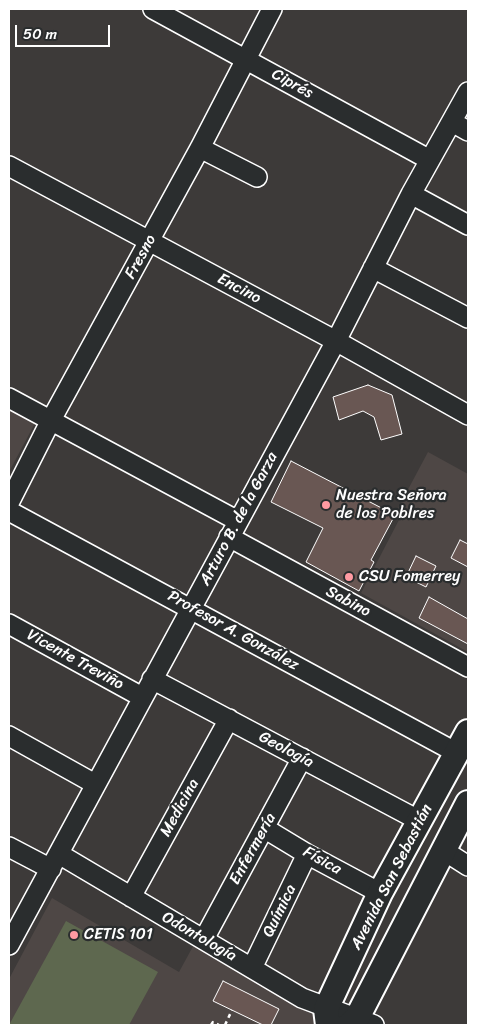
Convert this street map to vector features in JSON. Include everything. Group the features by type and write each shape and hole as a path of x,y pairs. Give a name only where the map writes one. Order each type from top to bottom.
{"main road":[{"name":"Avenida San Sebastián","path":"346,1019 380,893 468,732"},
{"name":"Avenida San Sebastián","path":"346,1019 468,803"}],"street":[{"name":"Ciprés","path":"153,9 430,160"},
{"name":"Fresno","path":"9,503 51,420 150,242 272,9"},
{"name":"Arturo B. de la Garza","path":"10,942 336,341 411,194 430,160 460,126 468,92"},
{"path":"200,148 257,177"},
{"name":"Encino","path":"9,166 336,341 468,415"},
{"path":"411,194 468,225"},
{"path":"374,268 468,318"},
{"name":"Sabino","path":"9,398 51,420 468,667"},
{"name":"Profesor A. González","path":"9,511 192,608 457,753"},
{"name":"Vicente Treviño","path":"9,624 142,697"},
{"name":"Geología","path":"152,679 420,821"},
{"name":"Medicina","path":"131,898 229,719"},
{"path":"9,736 95,784"},
{"name":"Enfermería","path":"204,939 302,758"},
{"name":"Física","path":"264,828 307,854 380,893"},
{"name":"Odontología","path":"9,847 55,862 131,898 302,998 346,1019"},
{"path":"443,850 468,866"},
{"name":"Química","path":"252,968 307,854"}],"path":[{"path":"225,1025 232,1010"},
{"path":"211,1025 213,1022 219,1025"}],"shaded area":[{"path":"9,409 35,423 9,472"},
{"path":"428,452 468,474 468,652 361,593 401,516 396,512"},
{"name":"CETIS 101","path":"52,898 179,972 197,939 326,1017 321,1025 9,1025 9,979"}],"green space":[{"name":"CETIS 101","path":"66,921 158,972 129,1025 9,1025"}],"building":[{"path":"368,385 392,395 402,434 381,440 374,417 363,411 339,420 333,397"},
{"name":"Nuestra Señora de los Poblres","path":"291,461 395,515 371,560 374,562 359,591 306,562 323,528 271,502"},
{"path":"460,540 468,544 468,567 451,558"},
{"path":"416,556 436,566 426,587 406,577"},
{"path":"429,597 468,619 468,644 419,618"},
{"path":"223,981 279,1009 271,1025 263,1025 213,1001"}],"place":[{"name":"Nuestra Señora de los Poblres","path":"326,505"},
{"name":"CSU Fomerrey","path":"349,577"},
{"name":"CETIS 101","path":"74,935"}]}
